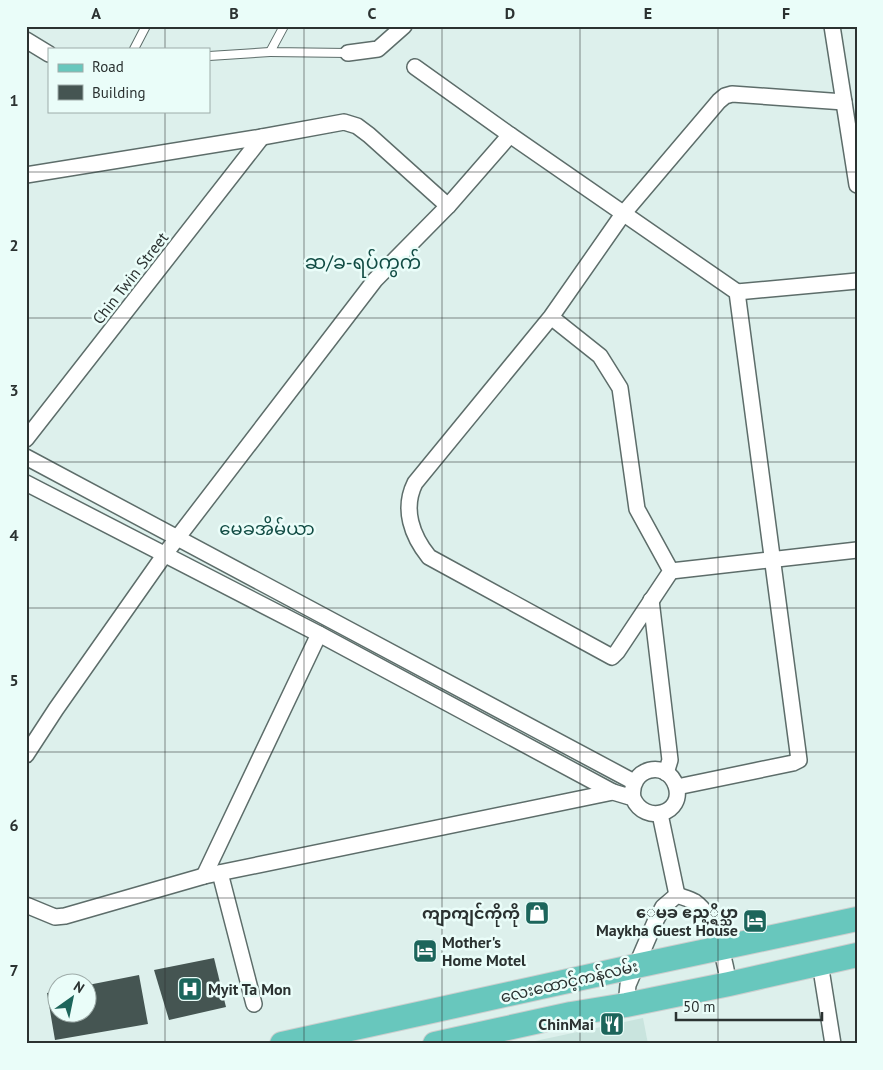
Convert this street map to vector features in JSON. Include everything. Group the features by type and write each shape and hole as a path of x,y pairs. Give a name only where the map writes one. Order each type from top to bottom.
{"main road":[{"name":"လေးထောင့်ကန်လမ်း","path":"282,1044 857,919"},
{"name":"လေးထောင့်ကန်လမ်း","path":"435,1044 571,1014 729,984 857,955"},
{"path":"564,983 571,1014"}],"street":[{"path":"348,54 378,50 404,26"},
{"path":"832,26 857,185"},
{"path":"26,40 48,53"},
{"path":"415,67 737,292 857,280"},
{"path":"844,102 732,94 725,96 719,101 623,214 551,317 415,483 409,499 408,509 412,528 421,548 429,557 612,657 671,571 857,550"},
{"path":"26,175 344,122 357,126 448,206"},
{"path":"26,755 165,554 376,280 448,206 510,135"},
{"name":"Chin Twin Street","path":"26,439 262,137"},
{"path":"676,787 793,763 798,760 737,292"},
{"path":"551,317 600,356 620,388 637,509 671,571"},
{"path":"26,457 634,782"},
{"path":"26,483 319,634 614,792 632,798"},
{"path":"651,600 670,760 666,773"},
{"path":"204,876 319,634"},
{"path":"655,769 666,773 673,779 676,787 677,796 674,804 660,814 647,813 640,810 632,798 634,782 642,773 648,770 655,769"},
{"path":"26,905 55,917 65,916 204,876 614,792"},
{"path":"660,814 677,895"},
{"path":"220,873 254,1004"},
{"path":"677,895 694,902 706,914 722,948 729,984"},
{"path":"626,1005 628,985 663,907 677,895"},
{"path":"820,964 833,1044"}],"lane":[{"path":"135,48 146,26"},
{"path":"270,52 284,26"},
{"path":"210,56 270,52 348,54"}],"shaded area":[{"path":"643,1018 648,1044 521,1044"}],"building":[{"name":"Myit Ta Mon","path":"214,958 226,1007 169,1020 154,970"},
{"path":"139,975 148,1024 55,1040 52,1022 98,1022 98,983"}],"place":[{"name":"ကျာကျင်ကိုကို","path":"537,913"},
{"name":"ေမခ ဧည့္ရိပ္သာ Maykha Guest House","path":"755,921"},
{"name":"Mother's Home Motel","path":"425,951"},
{"name":"Myit Ta Mon","path":"190,989"},
{"name":"ChinMai","path":"612,1024"}],"district":[{"name":"ဆ/ခ-ရပ်ကွက်","path":"363,262"},
{"name":"မေခအိမ်ယာ","path":"267,528"}]}
